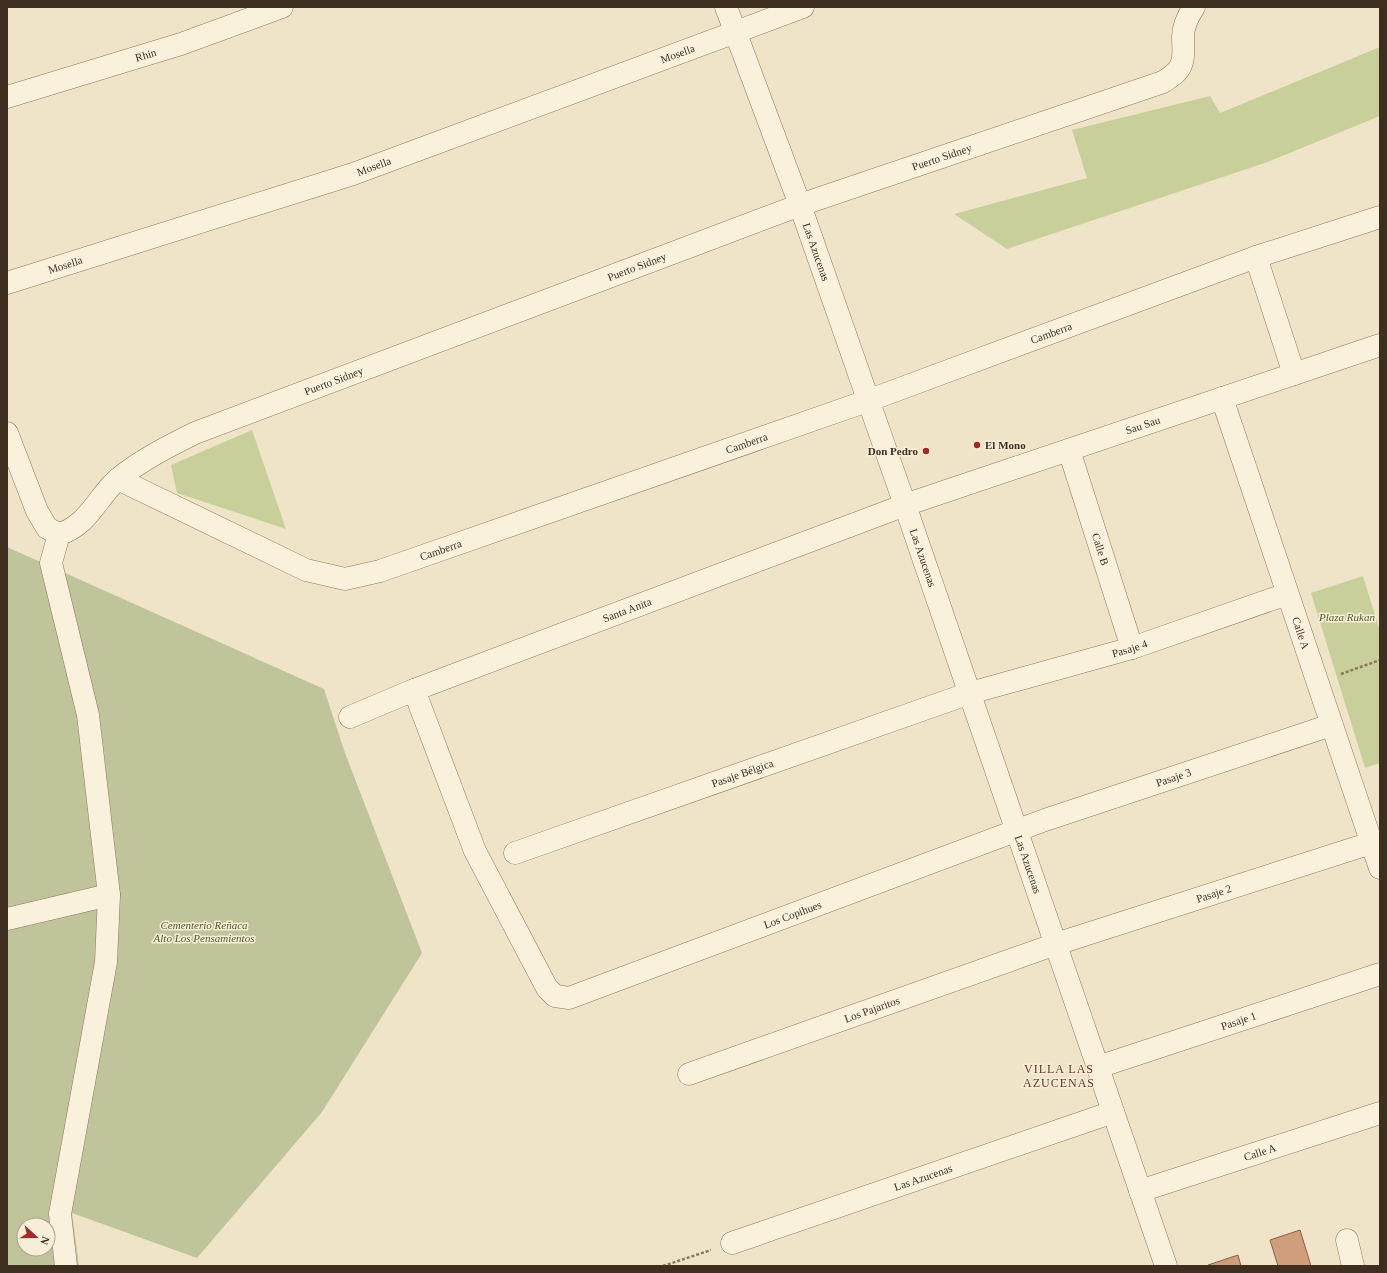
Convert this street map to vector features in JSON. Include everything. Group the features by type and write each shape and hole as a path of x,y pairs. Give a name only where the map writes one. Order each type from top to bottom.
{"street":[{"name":"Rhin","path":"7,97 181,44 282,7"},
{"name":"Las Azucenas","path":"726,7 800,205 905,505 1166,1266"},
{"path":"736,32 803,7"},
{"name":"Puerto Sidney","path":"59,534 78,526 118,479 160,451 195,434 800,205 1163,82 1176,73 1181,65 1184,56 1183,34 1187,16 1194,7"},
{"name":"Mosella","path":"7,284 353,174 736,32"},
{"name":"Camberra","path":"118,479 306,570 345,579 380,571 868,401 1256,257 1380,217"},
{"path":"1256,257 1294,374"},
{"name":"Sau Sau","path":"905,505 1380,345"},
{"name":"Calle A","path":"1222,398 1380,868"},
{"path":"7,433 37,511 47,528 59,534 51,563 88,715 109,895 106,962 60,1214 66,1266"},
{"name":"Calle B","path":"1069,450 1132,648"},
{"name":"Santa Anita","path":"350,717 414,690 905,505"},
{"name":"Pasaje 4","path":"970,693 1132,648 1287,594"},
{"name":"Los Copihues","path":"414,690 475,851 547,988 555,996 569,998 1017,831"},
{"name":"Pasaje Bélgica","path":"515,853 970,693"},
{"name":"Pasaje 3","path":"1017,831 1045,820 1331,725"},
{"name":"Pasaje 2","path":"1056,944 1371,844"},
{"path":"7,919 109,895"},
{"name":"Los Pajaritos","path":"689,1074 1056,944"},
{"name":"Pasaje 1","path":"1098,1067 1380,974"},
{"name":"Las Azucenas","path":"732,1244 1113,1112"},
{"name":"Calle A","path":"1140,1191 1380,1113"},
{"path":"1347,1240 1353,1266"}],"path":[{"path":"1317,682 1380,660"},
{"path":"663,1266 732,1244"}],"green space":[{"path":"1380,47 1380,116 1265,163 1007,249 954,214 1087,178 1072,130 1210,96 1220,113"},
{"path":"252,430 286,529 177,493 171,465"},
{"name":"Cementerio Reñaca Alto Los Pensamientos","path":"7,547 324,689 345,753 422,953 322,1112 197,1258 72,1213 79,1266 7,1266"},
{"name":"Plaza Rukan","path":"1363,576 1380,631 1380,763 1365,768 1311,593"}],"building":[{"path":"1300,1230 1311,1266 1278,1266 1270,1240"},
{"path":"1238,1255 1241,1266 1208,1266 1208,1265"}],"place":[{"name":"El Mono","path":"977,445"},
{"name":"Don Pedro","path":"926,451"}],"district":[{"name":"VILLA LAS AZUCENAS","path":"1059,1076"}]}
